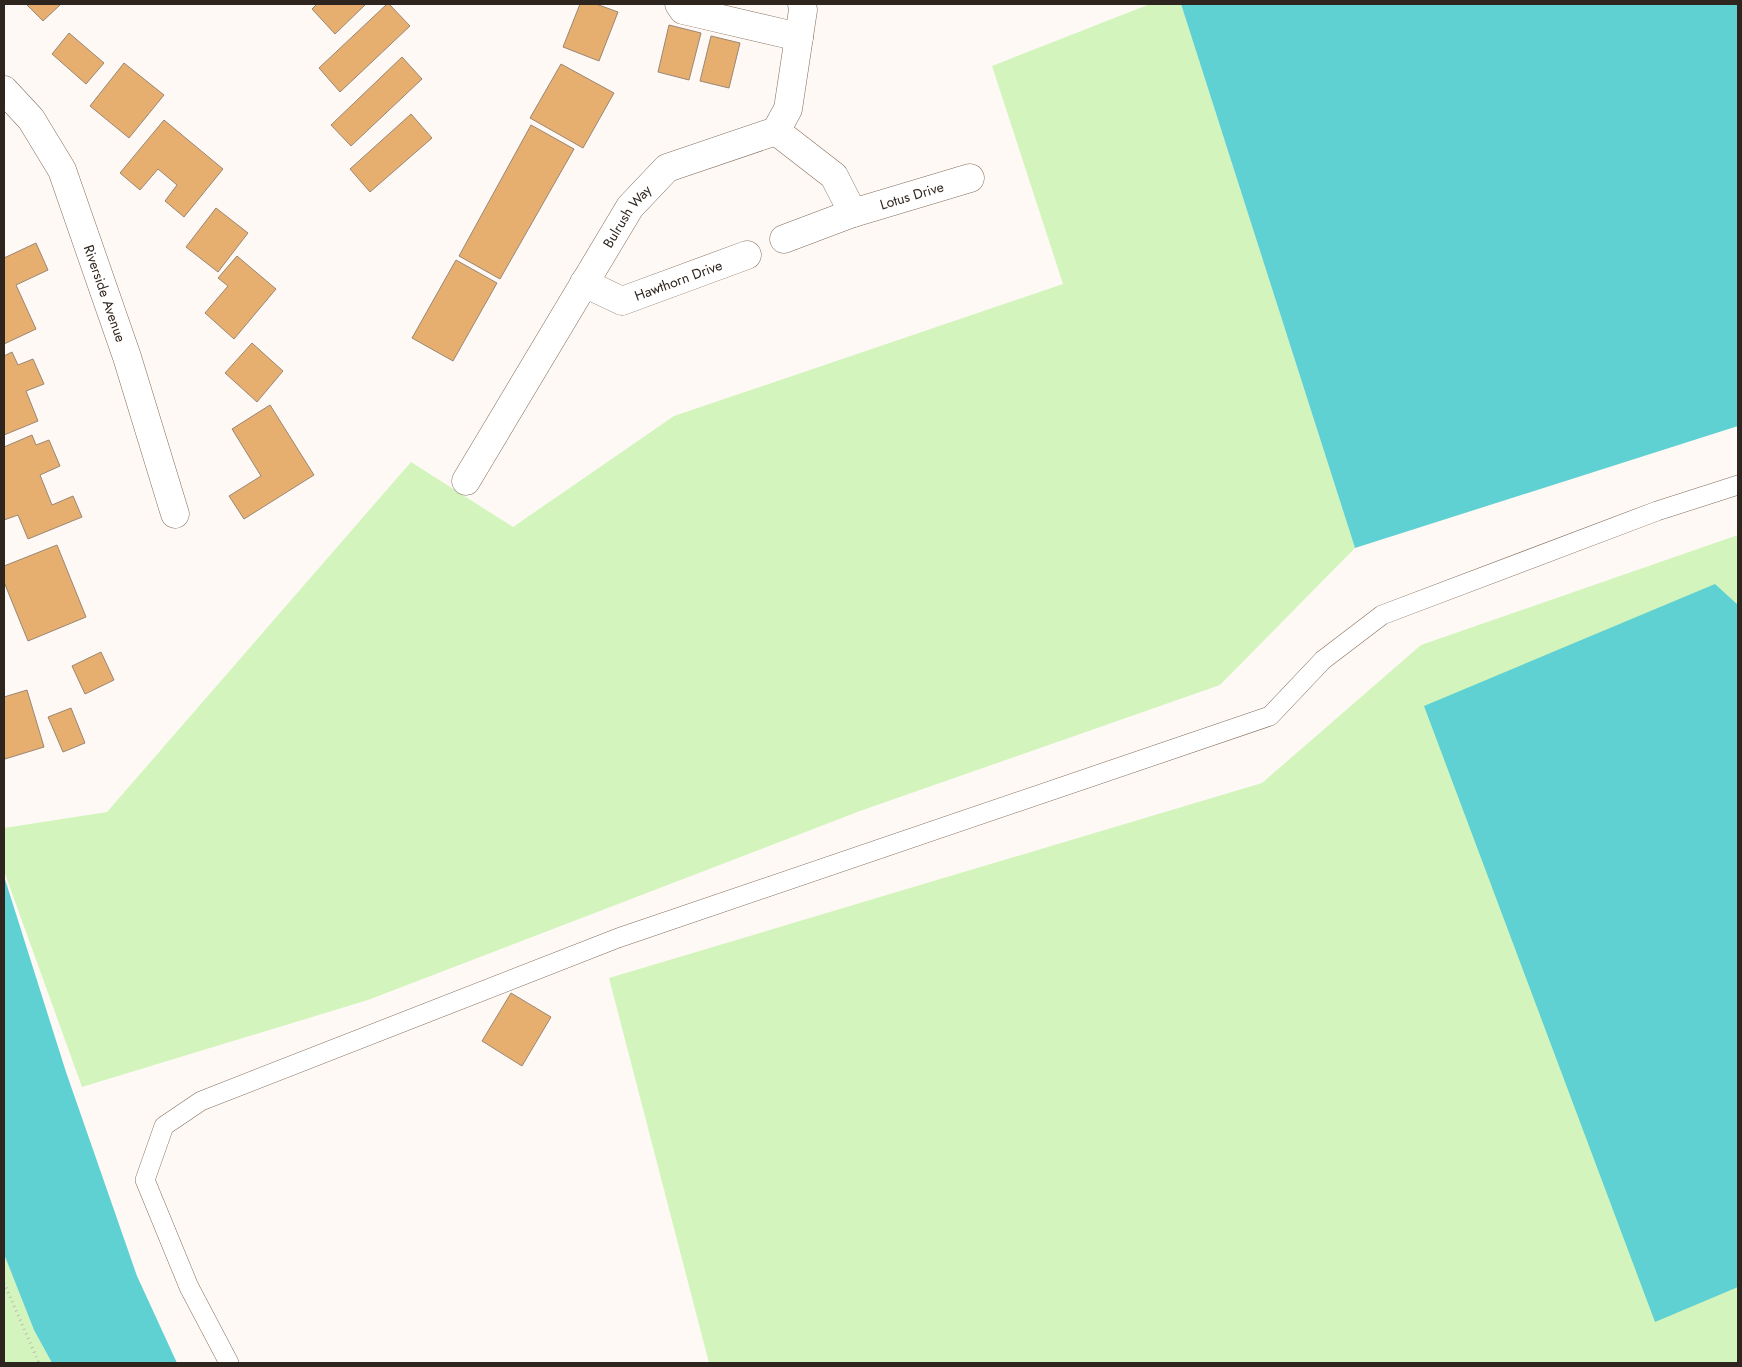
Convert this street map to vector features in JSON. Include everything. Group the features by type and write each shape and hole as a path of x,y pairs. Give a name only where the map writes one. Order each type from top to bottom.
{"street":[{"path":"679,4 684,10 798,37"},
{"path":"802,4 803,10 788,109 776,131 834,176 853,213"},
{"name":"Riverside Avenue","path":"4,90 31,119 62,170 127,357 175,514"},
{"name":"Bulrush Way","path":"466,481 630,207 667,168 776,131"},
{"name":"Lotus Drive","path":"784,239 853,213 970,178"},
{"name":"Hawthorn Drive","path":"584,284 622,301 746,255"}],"lane":[{"path":"229,1363 189,1287 145,1180 164,1126 200,1101 618,938 1270,716 1323,660 1382,615 1657,511 1738,485"}],"path":[{"path":"4,1283 39,1363"}],"green space":[{"path":"1150,4 1181,4 1355,548 1220,685 860,811 368,1000 82,1087 4,871 4,828 107,812 411,462 513,527 674,416 1063,284 992,66"},
{"path":"1738,535 1738,1363 709,1363 609,978 1262,783 1421,645"},
{"path":"4,1254 34,1330 52,1363 4,1363"}],"water":[{"path":"1181,4 1738,4 1738,426 1355,548"},
{"path":"1715,584 1738,605 1738,1287 1655,1322 1424,706"},
{"path":"4,876 66,1072 137,1276 177,1363 52,1363 34,1330 4,1254"}],"building":[{"path":"26,4 61,4 43,21"},
{"path":"317,4 366,4 335,34 312,9"},
{"path":"387,4 410,26 340,92 319,68"},
{"path":"580,4 596,4 618,12 599,61 563,47"},
{"path":"669,25 701,33 689,80 658,72"},
{"path":"69,33 104,63 86,84 52,54"},
{"path":"711,36 740,43 729,88 700,81"},
{"path":"402,57 422,79 351,146 331,125"},
{"path":"124,63 164,95 129,138 90,106"},
{"path":"561,64 614,93 583,148 530,118"},
{"path":"411,114 432,138 370,192 350,169"},
{"path":"164,120 223,169 184,217 165,201 177,185 158,169 140,190 120,173"},
{"path":"531,125 574,149 500,279 459,256"},
{"path":"216,208 248,233 218,272 186,247"},
{"path":"36,243 48,270 16,285 36,329 4,344 4,258"},
{"path":"237,256 276,289 234,339 205,313 228,286 218,278"},
{"path":"456,260 497,283 453,361 412,338"},
{"path":"252,343 283,371 257,402 225,373"},
{"path":"12,352 18,365 33,359 44,384 26,391 38,421 4,435 4,356"},
{"path":"270,405 314,475 244,519 229,496 261,476 232,429"},
{"path":"32,435 36,445 49,440 60,466 40,475 52,505 73,496 82,517 28,539 18,515 4,520 4,447"},
{"path":"57,545 86,617 28,641 4,582 4,566"},
{"path":"101,652 114,680 85,694 72,666"},
{"path":"27,690 44,747 5,759 4,697"},
{"path":"71,708 85,743 63,752 48,717"},
{"path":"511,993 551,1017 522,1066 482,1041"}]}
